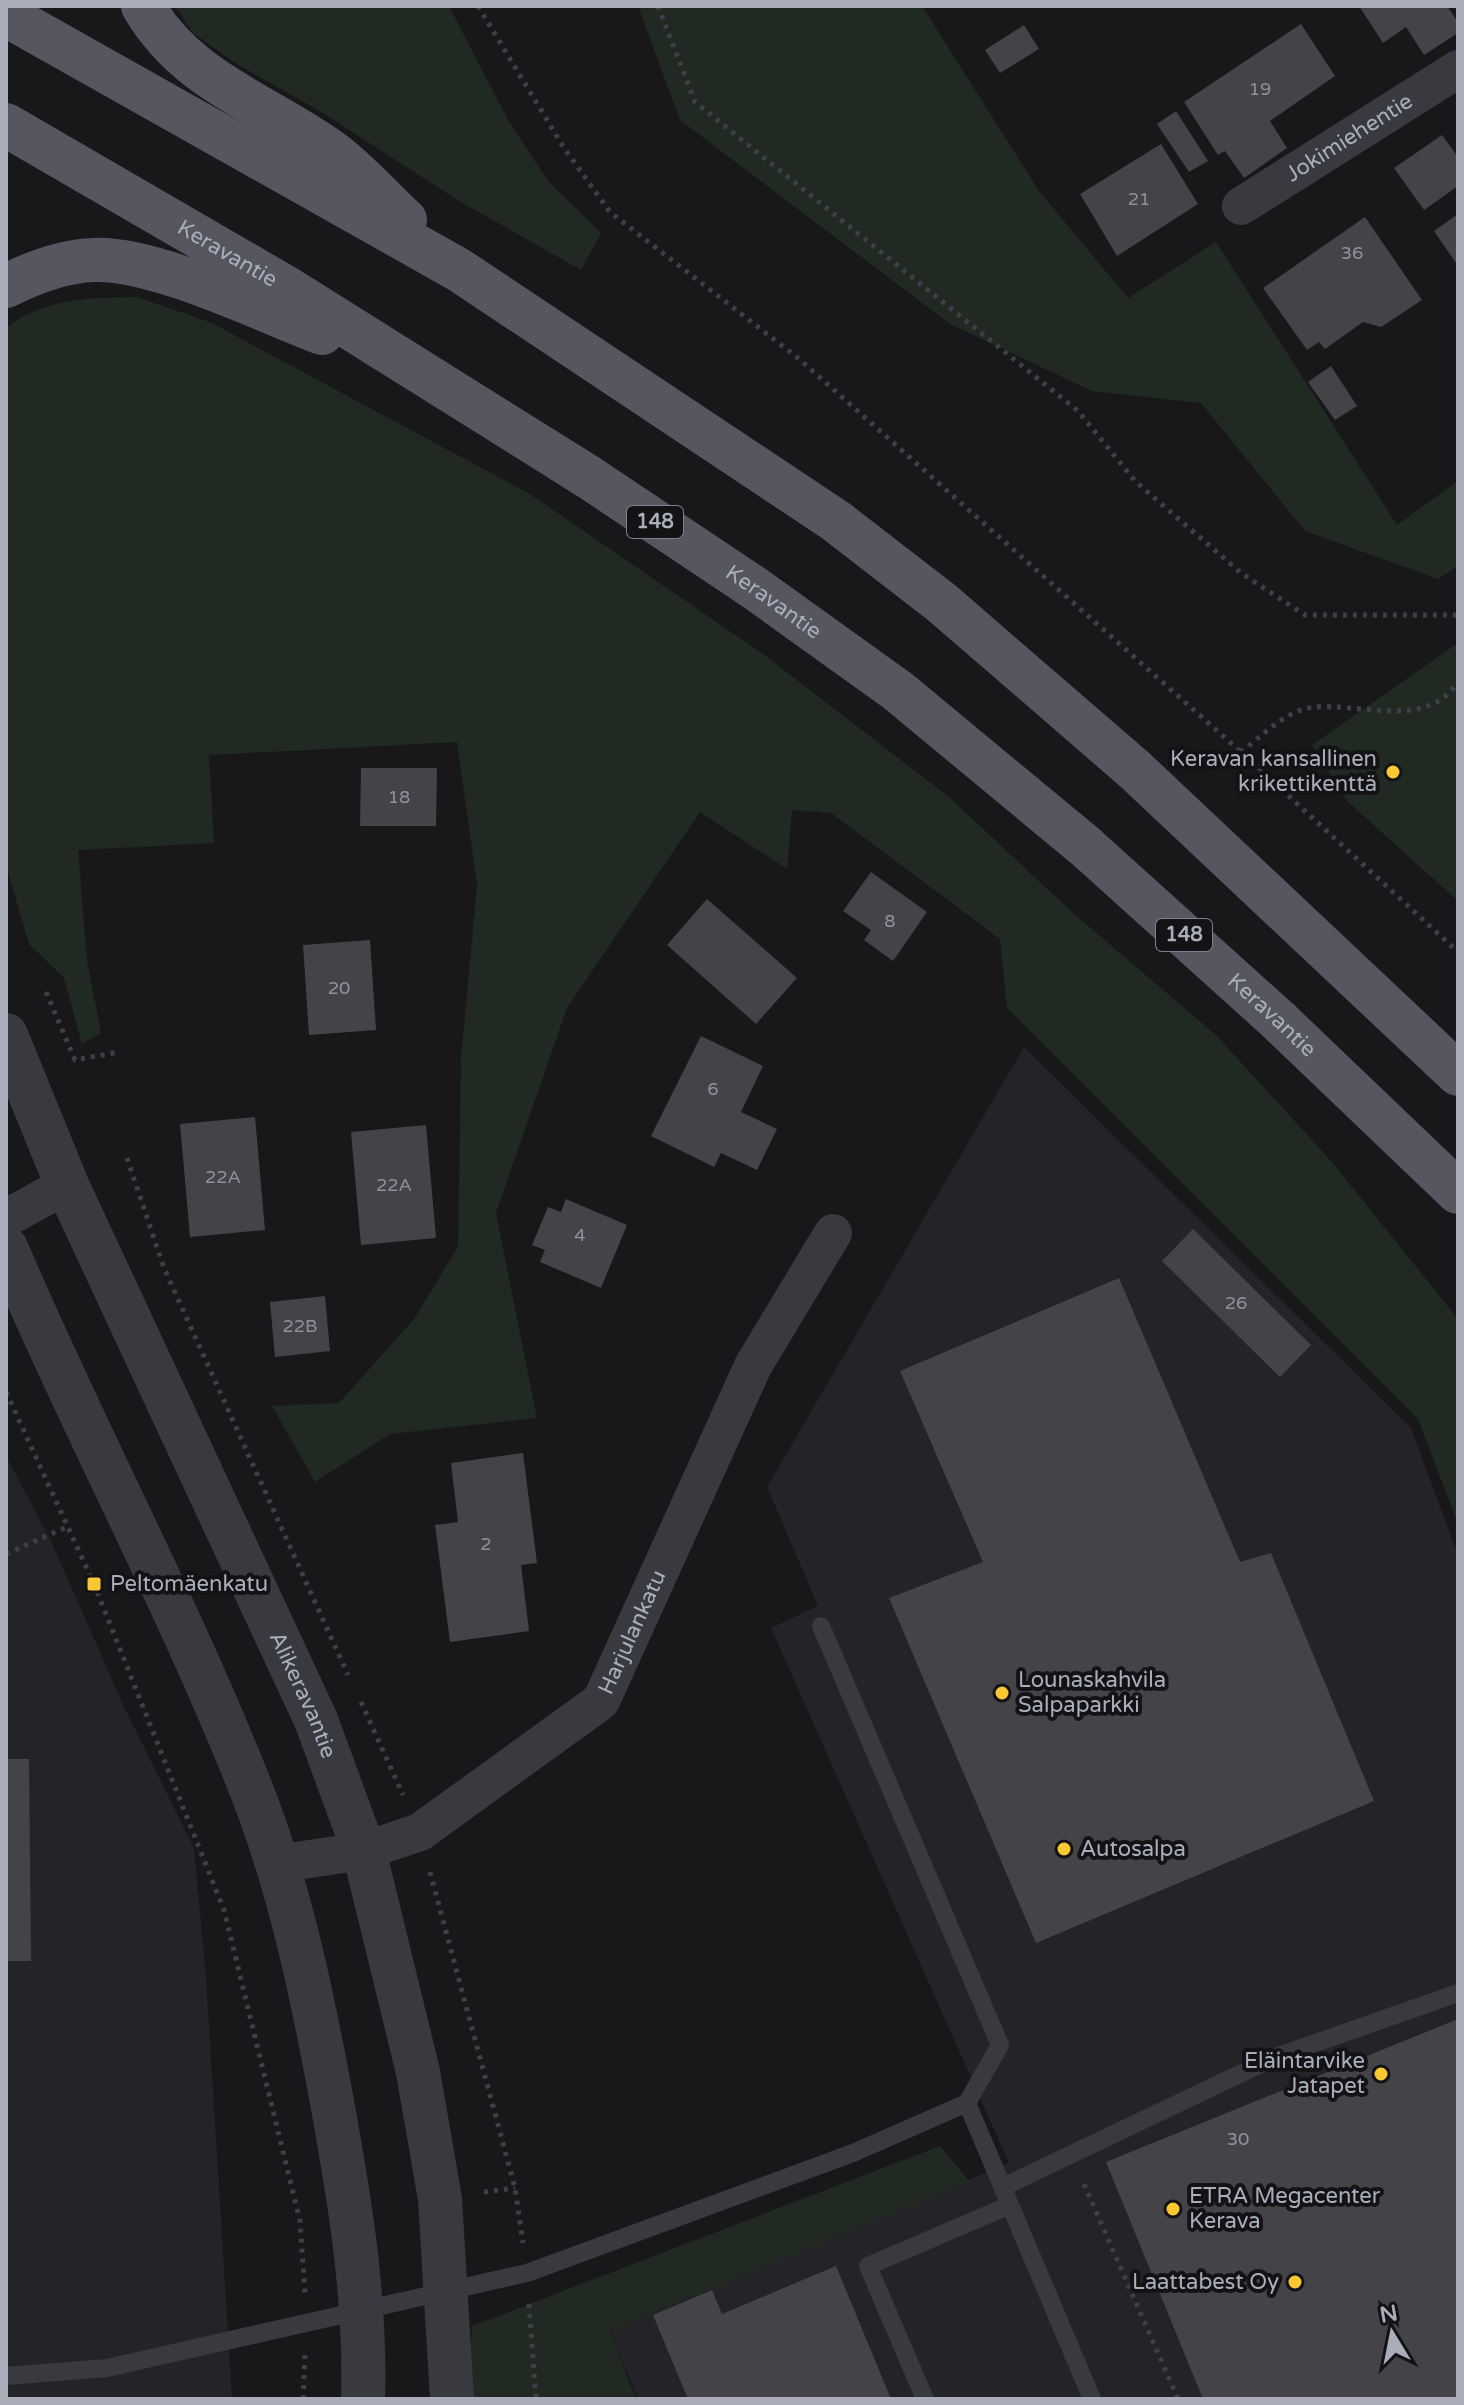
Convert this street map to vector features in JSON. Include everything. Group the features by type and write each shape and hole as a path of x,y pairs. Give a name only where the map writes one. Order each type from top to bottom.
{"main road":[{"path":"143,6 159,31 191,67 333,153 459,270"},
{"path":"6,15 459,270 836,521 942,603 1135,770 1458,1074"},
{"name":"Keravantie","path":"6,125 285,287 405,365 590,478 756,589 898,691 1085,846 1277,1019 1458,1192"},
{"path":"6,286 41,269 95,259 144,265 405,365"}],"street":[{"name":"Jokimiehentie","path":"1241,206 1458,69"},
{"name":"Alikeravantie","path":"6,1035 67,1185 304,1692 364,1851 418,2072 440,2199 448,2292 452,2399"},
{"path":"6,1218 67,1185"},
{"name":"Harjulankatu","path":"275,1864 364,1851 420,1832 601,1701 753,1366 833,1233"},
{"path":"6,1248 161,1583 254,1796 313,2000 351,2209 364,2310 363,2399"}],"lane":[{"path":"6,2376 107,2368 527,2273 853,2153 967,2103 1000,2045 821,1626"},
{"path":"925,2399 868,2266 1006,2196 1071,2154 1273,2058 1458,1993"},
{"path":"967,2103 1092,2399"}],"path":[{"path":"478,6 564,148 610,212 798,358 1241,752 1458,952"},
{"path":"658,6 695,102 1078,411 1135,481 1241,573 1305,615 1458,615"},
{"path":"1241,752 1291,714 1313,707 1418,709 1449,695 1458,682"},
{"path":"46,992 75,1060 119,1052"},
{"path":"127,1158 164,1268 420,1832 515,2188 527,2273 536,2399"},
{"path":"6,1392 69,1526 224,1910 300,2221 307,2324 303,2399"},
{"path":"6,1554 69,1526"},
{"path":"1071,2154 1178,2399"}],"shaded area":[{"path":"175,6 449,6 508,120 548,181 601,233 581,270 459,201 323,113 237,64 193,33"},
{"path":"638,6 922,6 1039,191 1128,298 1216,242 1397,525 1458,481 1458,566 1438,579 1305,531 1201,403 1092,391 950,324 680,120"},
{"path":"136,297 210,322 530,494 763,654 949,797 1073,913 1216,1035 1332,1162 1458,1319 1458,1524 1418,1419 1007,1008 1000,939 831,813 792,810 787,869 700,812 567,1008 496,1213 537,1418 390,1434 315,1482 272,1406 339,1403 414,1319 458,1247 461,1059 477,885 457,742 209,755 214,843 78,850 87,961 101,1033 82,1044 64,978 29,944 6,866 6,328 20,318 51,305 84,299"},
{"name":"Keravan kansallinen krikettikenttä","path":"1458,643 1458,901 1346,800 1312,745"},
{"path":"1024,1047 1411,1428 1458,1555 1458,2399 638,2399 610,2331 1009,2163 771,1628 818,1606 767,1487"},
{"path":"6,1456 51,1541 125,1709 194,1848 206,1977 232,2399 6,2399"},
{"path":"940,2146 969,2181 610,2331 636,2399 468,2399 472,2326"}],"building":[{"path":"1359,6 1447,6 1458,22 1458,33 1424,55 1406,27 1383,43"},
{"path":"1301,24 1335,76 1270,121 1287,148 1244,178 1225,151 1218,155 1184,102"},
{"path":"1024,25 1039,49 1000,73 985,50"},
{"path":"1176,111 1208,161 1189,172 1157,124"},
{"path":"1442,135 1458,157 1458,186 1424,210 1394,168"},
{"path":"1161,144 1198,204 1117,256 1080,194"},
{"path":"1458,214 1458,266 1434,231"},
{"path":"1365,217 1422,300 1381,327 1363,322 1325,349 1319,342 1307,350 1263,288"},
{"path":"1331,366 1357,406 1335,420 1308,382"},
{"path":"361,768 437,768 436,826 360,826"},
{"path":"871,872 927,912 893,961 864,940 871,930 843,911"},
{"path":"707,899 797,978 756,1024 667,945"},
{"path":"370,940 376,1030 309,1035 303,945"},
{"path":"701,1036 763,1066 741,1112 777,1129 757,1170 721,1153 714,1167 651,1136"},
{"path":"255,1117 265,1230 190,1237 180,1124"},
{"path":"426,1125 436,1238 361,1245 351,1132"},
{"path":"566,1199 627,1225 601,1288 540,1262 545,1250 532,1245 548,1207 561,1212"},
{"path":"1193,1229 1311,1345 1280,1377 1162,1261"},
{"path":"1119,1278 1240,1562 1271,1553 1374,1801 1036,1943 889,1598 983,1562 900,1371"},
{"path":"325,1296 330,1351 275,1357 270,1302"},
{"path":"523,1453 537,1563 521,1565 529,1631 450,1642 435,1525 458,1522 451,1463"},
{"path":"6,1759 29,1759 31,1961 6,1961"},
{"path":"1458,2019 1458,2399 1203,2399 1106,2162"},
{"path":"836,2266 891,2399 688,2399 653,2315 712,2290 722,2314"}],"place":[{"name":"Keravan kansallinen krikettikenttä","path":"1393,772"},
{"name":"Peltomäenkatu","path":"94,1584"},
{"name":"Lounaskahvila Salpaparkki","path":"1002,1693"},
{"name":"Autosalpa","path":"1064,1849"},
{"name":"Eläintarvike Jatapet","path":"1381,2074"},
{"name":"ETRA Megacenter Kerava","path":"1173,2209"},
{"name":"Laattabest Oy","path":"1295,2282"}]}
